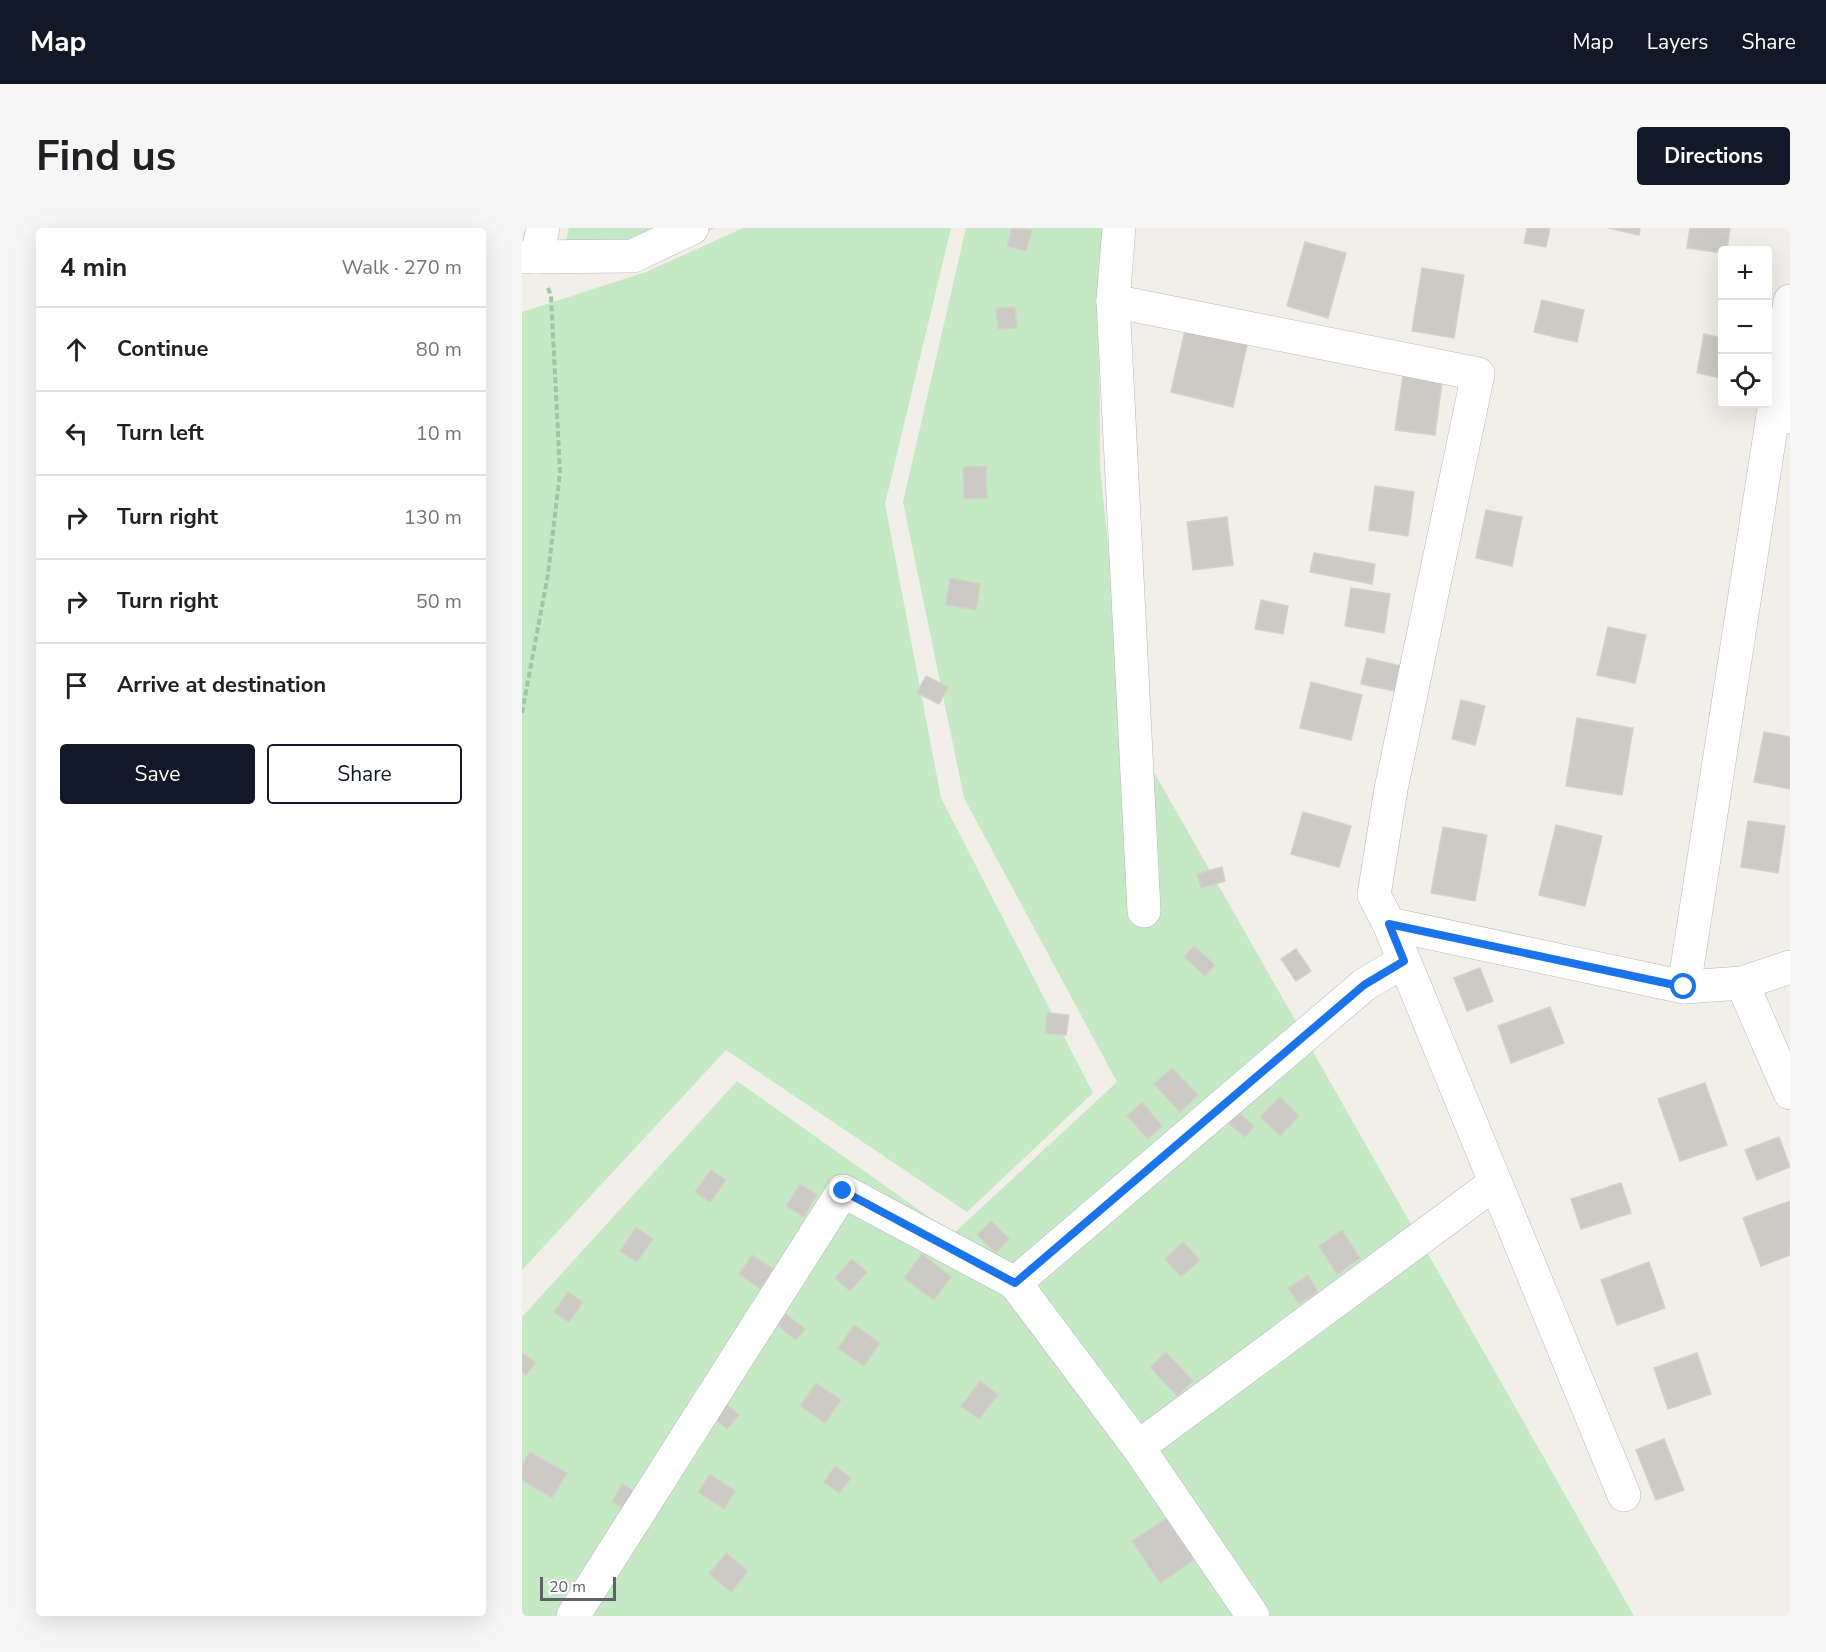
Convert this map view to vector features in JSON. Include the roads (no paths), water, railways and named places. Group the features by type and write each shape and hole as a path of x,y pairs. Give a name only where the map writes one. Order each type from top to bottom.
{"street":[{"path":"534,247 633,256 692,228"},
{"path":"1119,228 1113,301 1144,911"},
{"path":"1113,301 1478,374 1391,789 1374,895 1389,924 1624,1495"},
{"path":"1684,987 1782,416 1790,302"},
{"path":"1389,924 1684,987 1742,983 1790,966"},
{"path":"1015,1283 1364,985 1404,961"},
{"path":"1742,983 1790,1093"},
{"path":"1138,1448 1495,1183"},
{"path":"573,1616 843,1191 1015,1283 1138,1448 1253,1616"}]}
